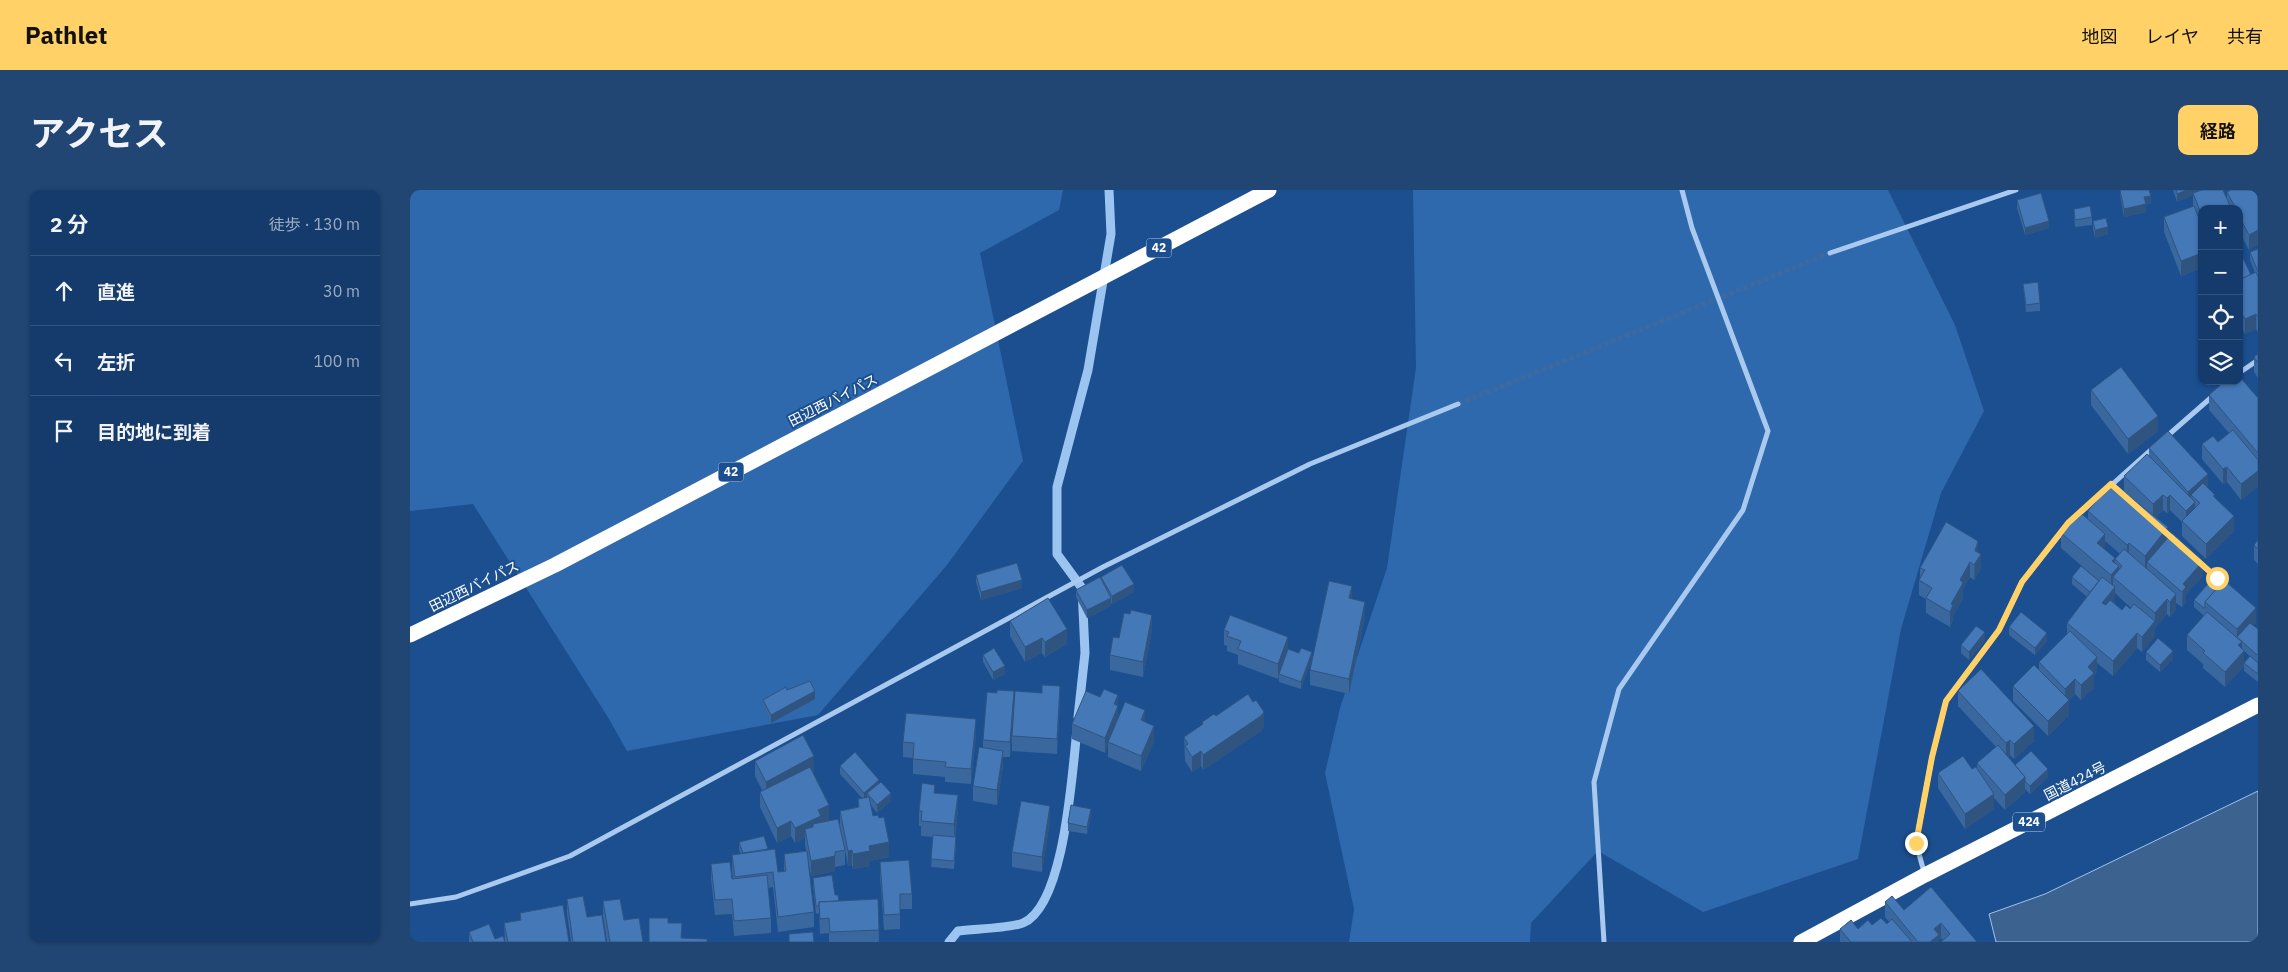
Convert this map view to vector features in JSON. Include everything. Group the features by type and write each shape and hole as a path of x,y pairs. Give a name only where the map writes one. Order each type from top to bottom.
{"highway":[{"name":"田辺西バイパス","path":"410,635 555,564 1269,190"},
{"name":"国道424号","path":"1806,941 1925,875 2258,705"}],"street":[{"path":"1604,942 1594,782 1619,689 1743,510 1768,431 1692,228 1682,190"},
{"path":"1830,253 2016,190"},
{"path":"2243,370 2258,360"},
{"path":"2163,439 2222,388"},
{"path":"410,904 456,896 570,856 1103,567 1310,464 1458,404"},
{"path":"1925,875 1916,843 1932,757 1946,701 1999,630 2022,582 2068,523 2156,446"},
{"path":"2111,484 2118,490"},
{"path":"2196,560 2231,591"}],"shaded area":[{"path":"410,190 1063,190 1059,210 980,253 1023,461 947,565 818,715 627,751 609,719 473,504 410,511"},
{"path":"1413,190 1888,190 1955,325 1984,411 1941,493 1901,629 1858,859 1703,912 1598,851 1531,923 1530,942 1349,942 1354,909 1325,773 1340,708 1387,568 1416,368"},
{"path":"2258,791 2258,942 1996,942 1989,914 2045,894"}],"building":[{"path":"2120,190 2149,190 2151,196 2144,197 2146,204 2124,209"},
{"path":"2176,190 2187,190 2177,194"},
{"path":"2202,190 2223,190 2230,205 2198,206 2193,193"},
{"path":"2231,190 2258,190 2258,230 2249,235 2243,224 2243,205 2234,205 2227,192"},
{"path":"2041,193 2049,221 2025,228 2017,200"},
{"path":"2090,206 2092,217 2075,220 2074,209"},
{"path":"2194,206 2198,216 2198,255 2181,261 2164,217"},
{"path":"2106,218 2108,227 2095,230 2093,221"},
{"path":"2258,249 2258,272 2250,252"},
{"path":"2243,258 2251,275 2243,278"},
{"path":"2256,272 2258,277 2258,317 2256,314 2245,319 2243,315 2243,278"},
{"path":"2038,282 2040,303 2026,305 2023,284"},
{"path":"2258,354 2258,363 2254,357"},
{"path":"2121,367 2158,416 2128,439 2091,390"},
{"path":"2243,381 2258,398 2258,453 2209,395 2220,385 2243,385"},
{"path":"2233,430 2258,460 2258,471 2241,484 2227,467 2223,469 2202,444 2213,436 2218,442"},
{"path":"2168,431 2208,474 2188,492 2149,448"},
{"path":"2147,454 2195,502 2186,511 2170,495 2167,498 2163,495 2153,504 2124,476"},
{"path":"2111,482 2168,527 2145,556 2129,543 2127,545 2088,511"},
{"path":"2203,483 2215,495 2213,496 2234,516 2206,544 2182,521 2200,503 2191,495"},
{"path":"2082,514 2105,534 2097,543 2115,558 2112,561 2119,566 2111,575 2061,533 2075,516 2078,518"},
{"path":"1946,522 1978,541 1975,551 1981,554 1974,565 1970,562 1960,580 1963,583 1951,604 1953,605 1950,612 1926,598 1932,588 1919,580 1925,570 1920,568"},
{"path":"2172,533 2203,561 2183,584 2186,587 2182,592 2147,562"},
{"path":"2258,540 2258,549 2254,545"},
{"path":"2124,549 2176,594 2170,602 2167,599 2155,613 2113,577 2122,566 2115,559"},
{"path":"1017,563 1022,580 981,592 976,575"},
{"path":"1122,565 1134,584 1112,596 1101,577"},
{"path":"2081,566 2099,581 2090,592 2072,577"},
{"path":"1100,577 1111,598 1087,610 1076,590"},
{"path":"2102,577 2115,587 2102,603 2106,605 2110,600 2122,610 2126,605 2130,609 2134,604 2155,621 2142,637 2137,633 2113,661 2067,623"},
{"path":"2213,578 2220,585 2205,602 2204,608 2194,600"},
{"path":"2224,580 2256,608 2237,629 2205,602"},
{"path":"1329,581 1352,586 1349,598 1365,602 1349,679 1310,670"},
{"path":"1048,598 1067,629 1045,642 1042,638 1025,647 1010,621"},
{"path":"1131,610 1152,615 1143,662 1110,655 1113,637 1119,638 1124,613 1130,614"},
{"path":"2021,612 2047,633 2035,648 2009,627"},
{"path":"2207,612 2242,642 2238,645 2244,651 2225,672 2203,653 2205,651 2187,635"},
{"path":"1230,615 1288,637 1278,664 1238,649 1241,641 1227,636 1229,632 1224,630"},
{"path":"2250,623 2258,629 2257,655 2237,637"},
{"path":"1976,626 1985,632 1969,652 1961,645"},
{"path":"2070,631 2097,657 2088,667 2094,673 2081,685 2075,679 2065,689 2039,662"},
{"path":"2158,638 2173,651 2160,665 2146,652"},
{"path":"994,648 1005,666 993,672 983,655"},
{"path":"1301,648 1312,652 1301,682 1279,674 1288,649 1299,653"},
{"path":"2250,656 2258,663 2258,674 2244,663"},
{"path":"2034,665 2069,700 2048,721 2013,686"},
{"path":"1981,669 2034,726 2014,744 2010,740 2006,743 1958,691"},
{"path":"810,681 815,691 771,715 763,700 786,687 787,690"},
{"path":"1042,685 1060,686 1057,739 1012,736 1015,691 1042,693"},
{"path":"1104,689 1118,695 1114,704 1118,706 1105,738 1072,724 1086,691 1100,697"},
{"path":"997,690 1014,691 1010,742 983,740 987,692 997,693"},
{"path":"1248,694 1253,702 1256,700 1264,712 1261,716 1203,755 1201,751 1192,757 1185,746 1188,744 1184,737 1203,724 1202,722 1214,714 1216,716"},
{"path":"1125,702 1145,710 1141,720 1154,726 1141,756 1108,742"},
{"path":"906,713 976,719 971,769 945,767 946,762 913,759 914,743 903,742"},
{"path":"803,735 814,756 766,782 755,761"},
{"path":"1998,745 2025,777 2005,795 1977,763"},
{"path":"979,747 1003,751 997,790 973,786"},
{"path":"2031,751 2048,769 2030,786 2015,765"},
{"path":"855,752 879,780 864,793 840,766"},
{"path":"1963,756 1972,769 1976,767 1994,794 1965,814 1938,773"},
{"path":"810,767 829,805 818,810 821,816 795,828 791,821 777,828 760,792"},
{"path":"881,782 891,793 877,805 867,793"},
{"path":"922,783 935,785 934,793 958,795 954,824 921,821 922,811 919,811"},
{"path":"869,797 873,816 884,817 889,842 869,846 870,851 853,854 852,850 848,851 840,811 859,807 858,799"},
{"path":"1021,801 1050,806 1042,857 1012,852"},
{"path":"1071,805 1091,809 1087,827 1068,823"},
{"path":"838,819 845,850 835,852 835,856 811,861 805,829 813,827 813,824"},
{"path":"933,835 956,837 954,861 931,859"},
{"path":"764,836 768,849 743,853 739,842"},
{"path":"775,849 778,872 786,871 784,854 807,851 814,912 778,917 773,872 735,877 732,855"},
{"path":"909,860 912,894 900,894 900,914 884,915 880,862"},
{"path":"730,862 732,879 767,875 771,918 734,921 732,899 715,900 711,864"},
{"path":"832,875 835,895 838,895 839,901 819,902 819,906 816,906 813,878"},
{"path":"1931,887 1977,942 1941,942 1950,934 1941,923 1934,929 1939,935 1930,942 1918,942 1885,902 1892,896 1904,910"},
{"path":"583,896 587,917 602,915 606,942 573,942 567,899"},
{"path":"620,899 624,920 639,918 643,942 610,942 603,901"},
{"path":"878,899 879,930 830,932 829,918 820,919 819,902"},
{"path":"563,905 569,942 508,942 504,923 521,920 520,913"},
{"path":"649,918 668,918 668,923 682,923 681,938 707,939 707,942 649,942"},
{"path":"1881,918 1887,924 1892,919 1912,942 1851,942 1840,929 1851,920 1858,929 1868,920 1872,925"},
{"path":"489,924 495,939 503,936 505,942 473,942 469,932"},
{"path":"813,932 814,942 789,942 789,934"}],"waterway":[{"path":"1078,717 1085,653 1082,588 1057,554 1057,487 1088,370 1111,234 1109,190"},
{"path":"949,942 958,931 1018,925 1037,911 1048,891 1064,836 1077,730"}],"tunnel":[{"path":"1458,404 1830,253"}],"route":[{"path":"1916,843 1932,757 1946,701 1999,630 2022,582 2068,523 2111,484 2217,578"}]}
